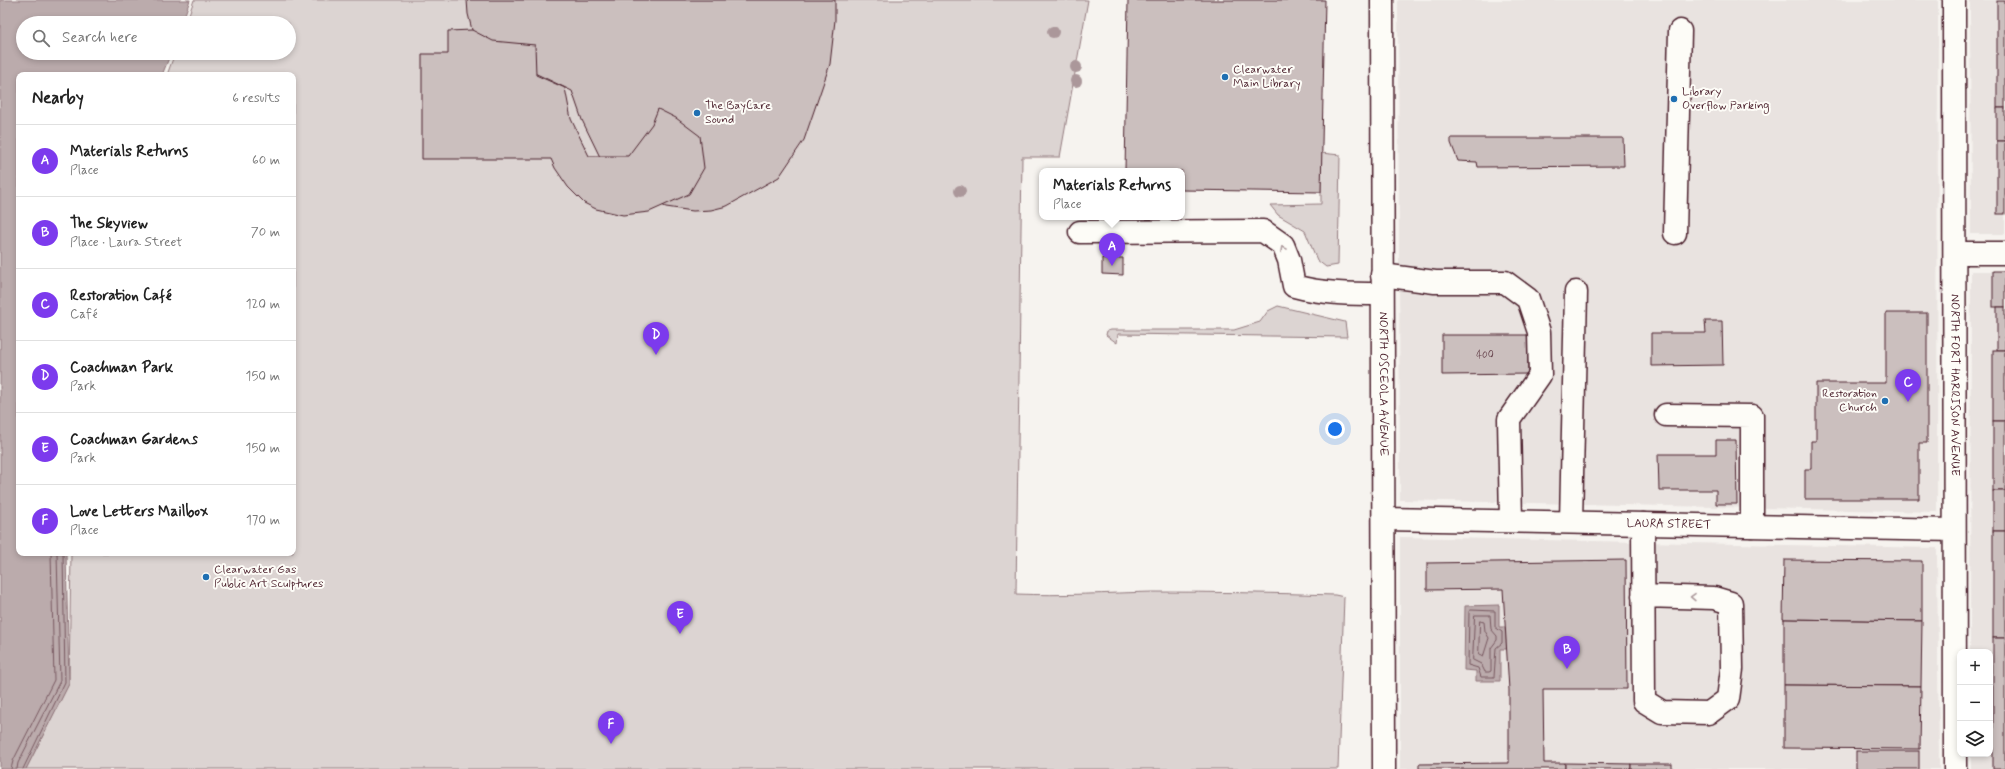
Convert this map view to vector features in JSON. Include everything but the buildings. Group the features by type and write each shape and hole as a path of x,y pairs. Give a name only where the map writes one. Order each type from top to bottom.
{"street":[{"name":"NORTH OSCEOLA AVENUE","path":"1382,0 1384,769"},
{"name":"NORTH FORT HARRISON AVENUE","path":"1954,0 1955,769"},
{"path":"1675,233 1680,31"},
{"path":"1080,232 1263,231 1283,245 1289,260 1294,286 1314,292 1334,294 1382,285 1435,282 1505,282 1528,299 1539,332 1540,375 1509,419 1511,521"},
{"path":"1955,252 2005,253"},
{"path":"1571,522 1576,292"},
{"path":"1666,415 1752,416 1752,526"},
{"name":"LAURA STREET","path":"1384,518 1954,530"},
{"path":"1643,524 1644,701 1662,712 1709,713 1728,699 1732,670 1731,603 1714,598 1644,596"}],"shaded area":[{"path":"194,0 1088,0 1060,157 1022,157 1016,594 1067,595 1199,592 1335,595 1344,597 1338,769 26,769 69,683 71,556 296,556 296,72 168,72 172,60 296,60 296,16 188,16"},
{"path":"1398,0 1938,0 1937,512 1400,500"},
{"path":"1970,0 2005,0 2005,234 1971,234"},
{"path":"1321,153 1340,155 1338,265 1326,267 1317,260 1305,231 1278,215 1270,205 1321,204"},
{"path":"1971,271 2005,271 2005,769 1971,769 1971,757 1993,757 1993,649 1970,649"},
{"path":"1278,306 1345,322 1347,337 1118,334 1117,343 1106,335 1107,331 1111,330 1234,330 1260,322 1268,311"},
{"path":"1400,537 1937,548 1939,769 1400,769"}],"water":[{"path":"0,0 190,0 184,16 16,16 16,60 168,60 163,72 16,72 16,556 66,556 69,684 26,769 0,769"},
{"path":"1499,605 1499,627 1505,627 1507,649 1500,649 1500,681 1476,681 1476,671 1464,670 1465,606"}],"place":[{"name":"Clearwater Main Library","path":"1225,77"},
{"name":"Library Overflow Parking","path":"1674,99"},
{"name":"The BayCare Sound","path":"697,113"},
{"name":"Materials Returns","path":"1112,266"},
{"name":"Coachman Park","path":"656,355"},
{"name":"Restoration Church","path":"1885,401"},
{"name":"Restoration Café","path":"1908,402"},
{"name":"Clearwater Gas Public Art Sculptures","path":"206,577"},
{"name":"Coachman Gardens","path":"680,634"},
{"name":"The Skyview","path":"1567,669"},
{"name":"Love Letters Mailbox","path":"611,744"}]}
